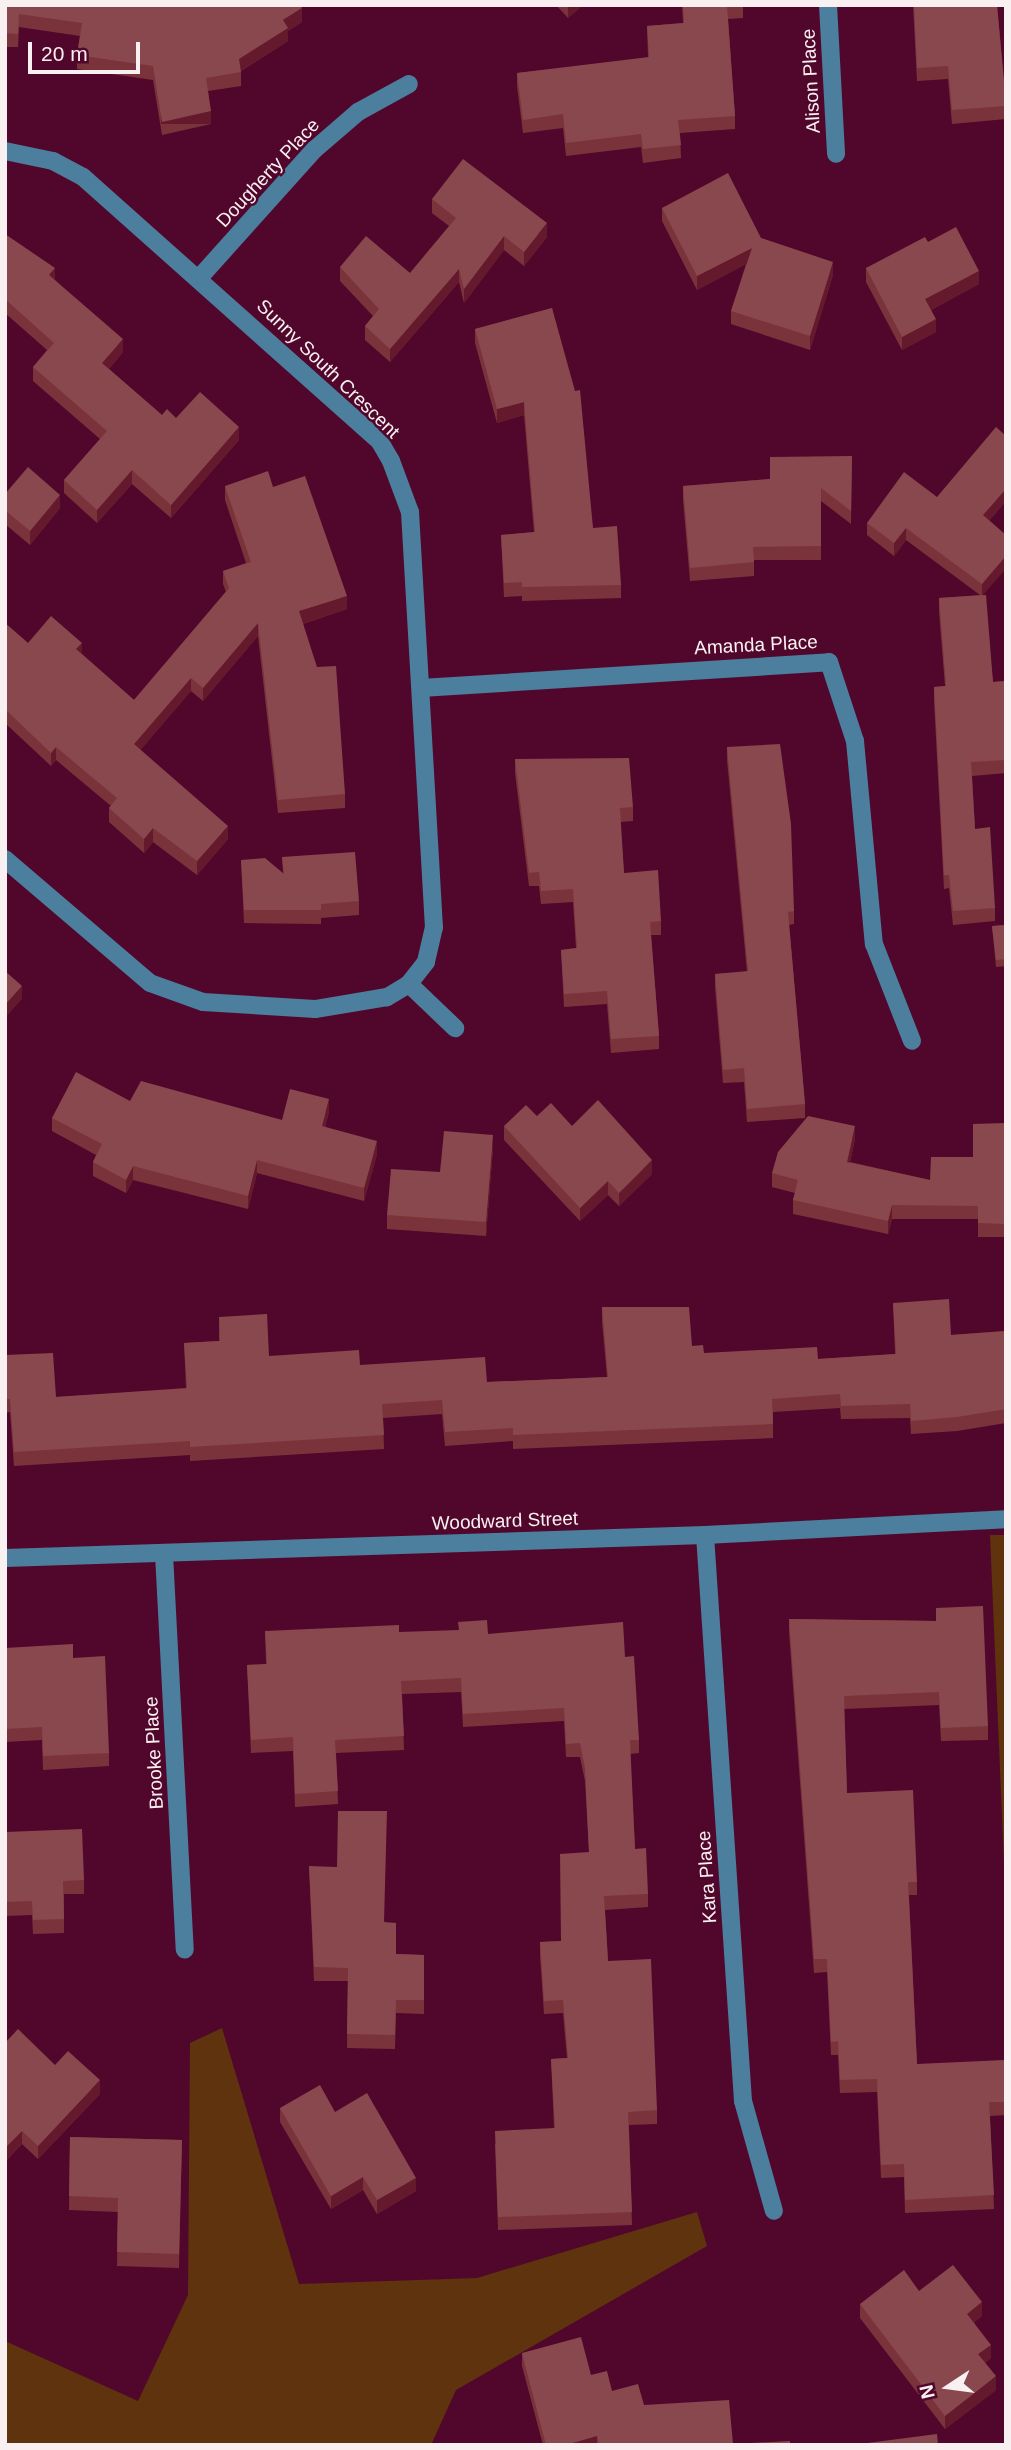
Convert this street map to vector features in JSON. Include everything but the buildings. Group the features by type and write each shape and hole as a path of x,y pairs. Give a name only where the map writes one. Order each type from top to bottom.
{"street":[{"name":"Alison Place","path":"828,5 836,154"},
{"name":"Dougherty Place","path":"200,277 314,150 358,112 409,84"},
{"name":"Sunny South Crescent","path":"5,151 53,162 82,177 200,277 380,442 391,461 410,512 434,927 426,962 409,984"},
{"name":"Amanda Place","path":"421,688 829,662 855,741 874,944 912,1041"},
{"path":"5,859 150,983 175,996 315,1009 361,1005 409,984 455,1028"},
{"name":"Woodward Street","path":"5,1558 705,1535 1006,1518"},
{"name":"Kara Place","path":"705,1535 743,2101 774,2211"},
{"name":"Brooke Place","path":"164,1554 185,1949"}],"shaded area":[{"path":"990,1535 1006,1535 1006,1910"},
{"path":"222,2028 299,2284 477,2278 697,2212 707,2246 456,2390 431,2445 5,2445 5,2341 138,2401 188,2295 190,2043"}]}
